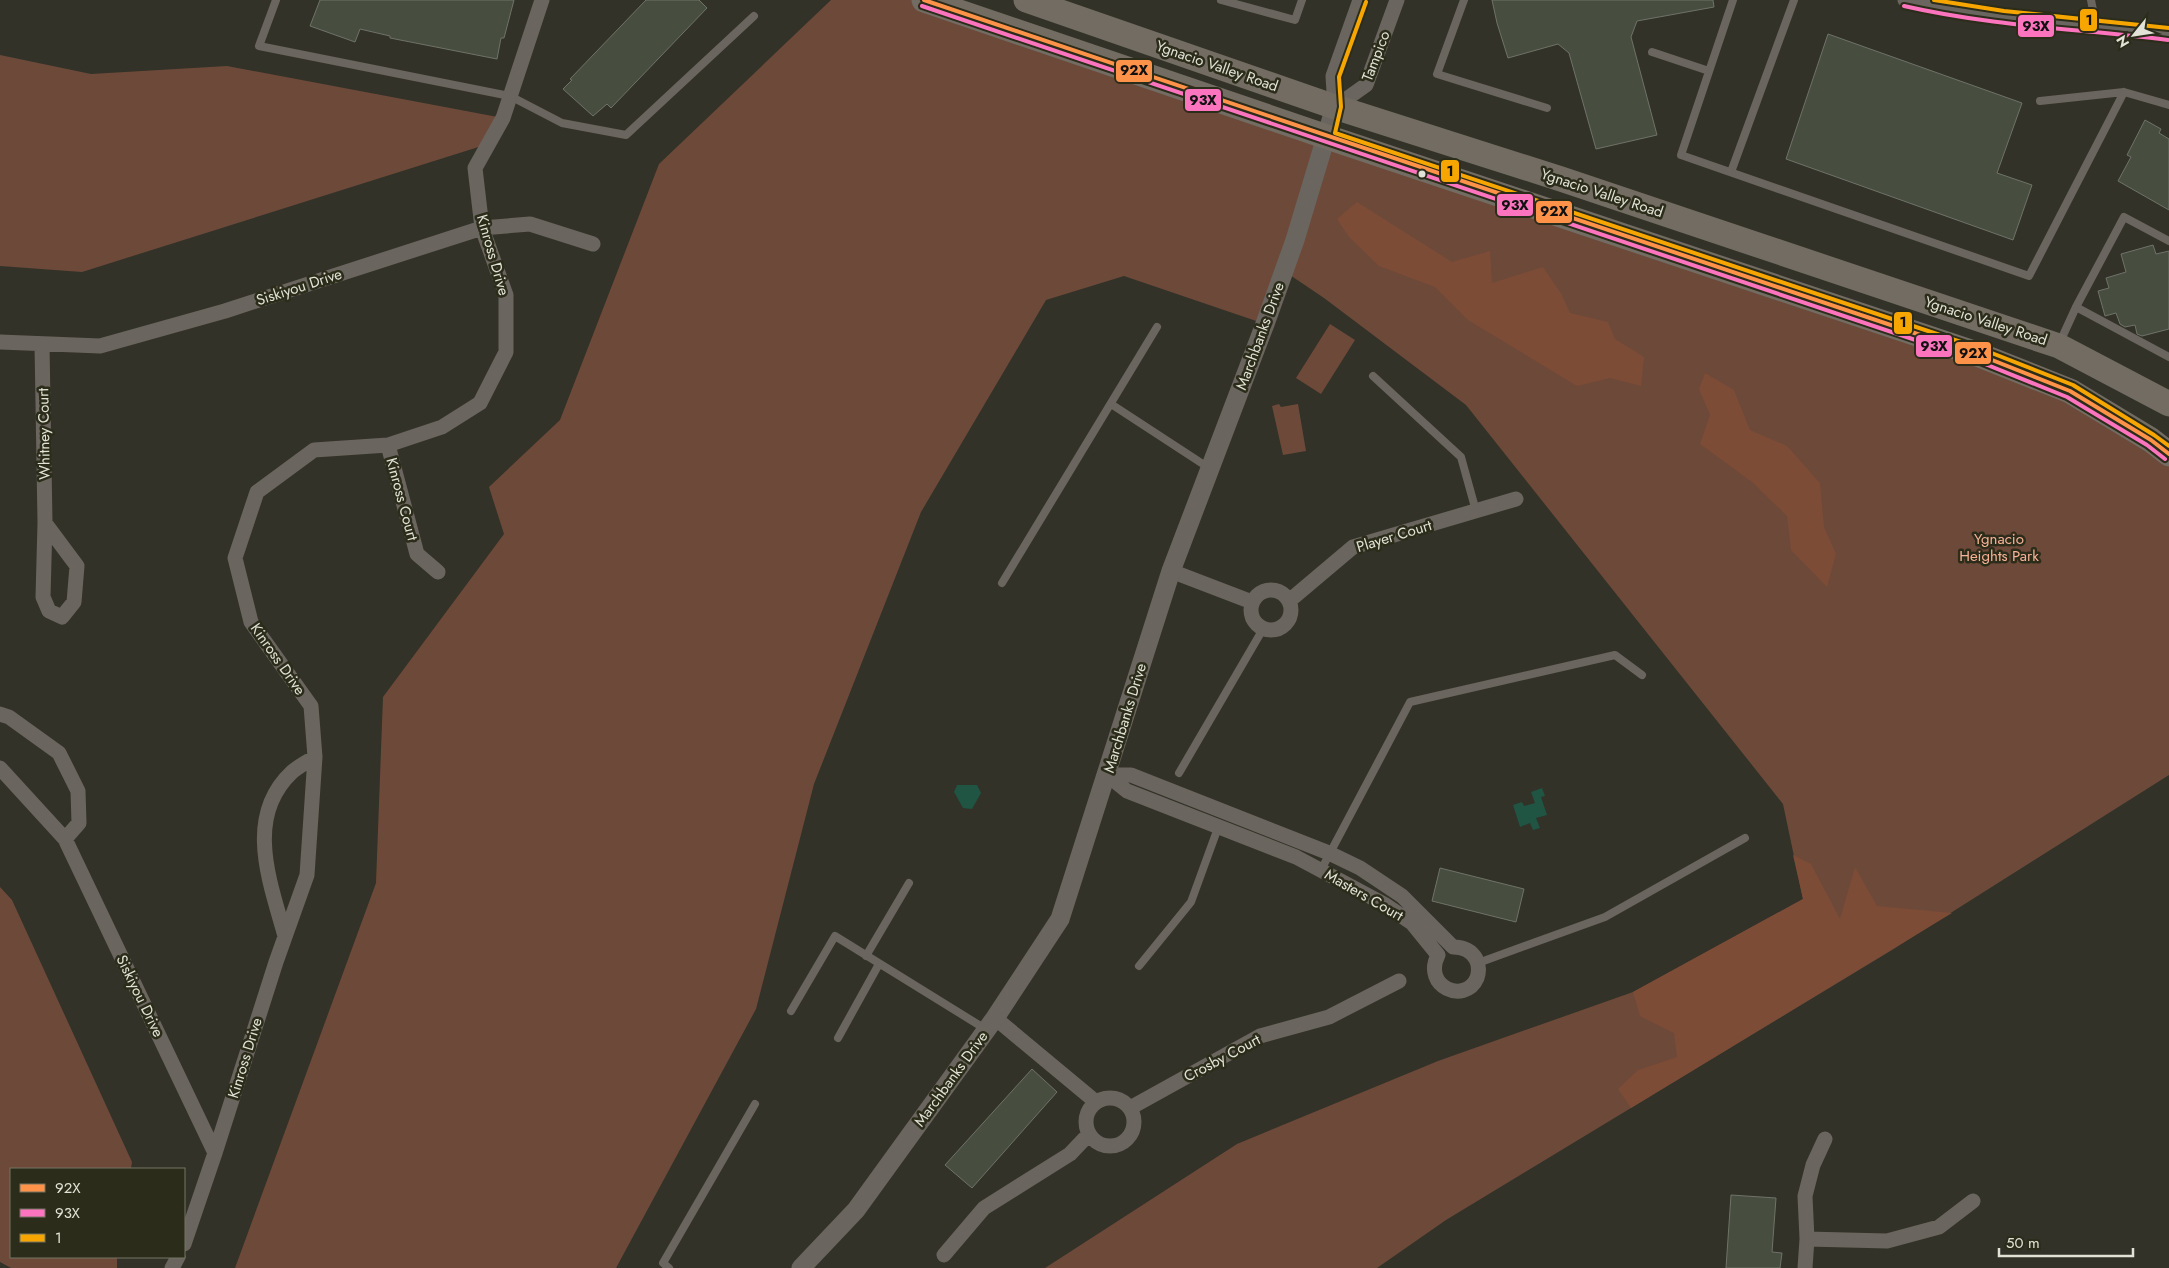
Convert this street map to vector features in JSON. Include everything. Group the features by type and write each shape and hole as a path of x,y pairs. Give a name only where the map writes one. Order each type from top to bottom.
{"highway":[{"path":"924,0 1976,354 2070,391 2151,440 2169,454"},
{"name":"Ygnacio Valley Road","path":"1026,0 1335,107 1561,179 2059,346 2169,404"}],"street":[{"name":"Kinross Drive","path":"185,1241 285,936 307,875 315,757 311,706 251,622 235,558 257,492 314,450 388,445 442,427 480,403 506,352 506,294 482,228 474,168 503,118 542,0"},
{"path":"1335,107 1333,76 1360,0"},
{"name":"Tampico","path":"1335,107 1366,85 1397,0"},
{"path":"1905,0 1933,7 1987,16 2169,34"},
{"name":"Marchbanks Drive","path":"801,1268 856,1210 991,1024 1060,919 1171,571 1268,315 1327,137 1335,107"},
{"name":"Siskiyou Drive","path":"0,342 100,346 225,311 482,228 530,224 593,244"},
{"name":"Whitney Court","path":"42,344 45,523 43,597 49,611 62,617 74,602 77,566 45,523"},
{"name":"Kinross Court","path":"388,445 417,554 438,572"},
{"name":"Player Court","path":"1289,601 1353,547 1516,499"},
{"path":"1171,571 1252,602"},
{"path":"1273,590 1280,592 1289,601 1291,613 1286,624 1275,630 1263,629 1253,621 1250,608 1252,602 1261,593 1273,590"},
{"path":"0,714 10,717 60,753 78,791 79,823 65,839"},
{"path":"285,936 270,884 263,842 266,814 278,787 293,771 315,757"},
{"name":"Siskiyou Drive","path":"0,768 65,839 215,1153"},
{"name":"Masters Court","path":"1107,775 1131,775 1329,853 1360,868 1402,896 1453,947 1468,950 1478,963 1478,976 1472,985 1460,991 1445,989 1435,976 1435,962 1438,956 1412,923 1384,904 1296,856 1127,791 1107,775"},
{"name":"Crosby Court","path":"1130,1108 1260,1036 1329,1017 1399,981"},
{"path":"991,1024 1096,1102"},
{"path":"1114,1098 1126,1103 1130,1108 1134,1124 1129,1137 1124,1142 1109,1146 1101,1145 1089,1134 1085,1121 1086,1114 1096,1102 1101,1099 1114,1098"},
{"path":"944,1255 984,1208 1070,1154 1089,1134"},
{"path":"1805,1268 1807,1239 1805,1196 1814,1165 1825,1138"},
{"path":"1807,1239 1887,1241 1939,1227 1973,1201"}],"lane":[{"path":"276,0 259,46 510,96 562,123 626,134 754,16"},
{"path":"1221,0 1295,20 1302,0"},
{"path":"1464,0 1437,74 1547,108"},
{"path":"1733,0 1681,155 2029,276 2124,92"},
{"path":"1731,172 1794,0"},
{"path":"2091,0 2096,26"},
{"path":"1652,52 1709,71"},
{"path":"2040,101 2124,92 2169,105"},
{"path":"2059,346 2076,307 2124,217 2169,241"},
{"path":"2076,307 2169,357"},
{"path":"1002,584 1157,327"},
{"path":"1373,376 1462,457 1476,511"},
{"path":"1111,404 1209,468"},
{"path":"1179,773 1263,629"},
{"path":"1321,870 1410,702 1615,655 1642,675"},
{"path":"1140,966 1190,902 1217,827 1228,813"},
{"path":"1478,963 1605,917 1745,838"},
{"path":"866,956 909,883"},
{"path":"791,1011 835,936 879,964 991,1024"},
{"path":"838,1038 879,964"},
{"path":"664,1266 756,1104"}],"green space":[{"name":"Ygnacio Heights Park","path":"831,0 924,0 1977,354 2169,454 2169,775 1892,950 1446,1220 1377,1268 1045,1268 1237,1144 1438,1061 1633,992 1803,899 1783,804 1466,405 1324,298 1284,271 1265,324 1124,276 1046,300 921,512 814,784 756,1009 616,1268 235,1268 376,883 383,697 504,534 489,487 560,420 659,164"},
{"path":"0,55 91,74 227,66 503,118 488,144 82,272 0,266"},
{"path":"1330,324 1355,340 1321,394 1296,378"},
{"path":"1279,404 1281,407 1298,404 1306,451 1283,455 1272,406"},
{"path":"0,887 12,900 132,1162 131,1168 10,1168 10,1258 117,1258 117,1268 11,1268 0,1262"}],"shaded area":[{"path":"1357,202 1452,262 1490,251 1492,283 1543,267 1562,295 1570,313 1608,322 1615,339 1644,357 1641,386 1610,378 1577,386 1468,320 1435,287 1379,266 1349,237 1337,219"},
{"path":"1705,373 1734,390 1750,430 1787,446 1820,483 1824,527 1836,554 1827,587 1791,550 1787,516 1752,482 1700,444 1710,415 1699,389"},
{"path":"957,785 977,785 981,793 972,809 963,808 954,792"},
{"path":"1542,788 1545,796 1541,797 1547,815 1536,818 1540,828 1533,830 1530,823 1520,827 1513,805 1522,802 1524,806 1535,803 1531,792"},
{"path":"1793,855 1811,864 1840,919 1855,867 1877,906 1952,913 1631,1108 1618,1089 1638,1070 1677,1057 1674,1033 1640,1016 1633,992 1803,899"}],"building":[{"path":"320,0 514,0 504,38 501,38 497,59 390,38 390,36 360,29 355,42 310,26"},
{"path":"646,0 699,0 707,8 611,108 607,104 593,116 563,89 572,80 570,79"},
{"path":"1492,0 1713,0 1714,7 1637,21 1631,37 1657,135 1596,149 1569,53 1558,44 1508,58"},
{"path":"1828,34 2022,103 1997,173 2032,185 2013,240 1786,159"},
{"path":"2145,120 2161,129 2159,133 2169,139 2169,210 2118,181 2131,157 2127,155"},
{"path":"2153,245 2156,254 2169,251 2169,329 2142,336 2137,334 2135,325 2125,327 2120,324 2116,313 2105,316 2098,291 2109,288 2106,278 2126,272 2121,254"},
{"path":"1440,868 1524,889 1516,922 1432,901"},
{"path":"1032,1069 1057,1092 972,1188 945,1165"},
{"path":"1731,1195 1776,1198 1772,1252 1782,1253 1780,1268 1726,1268"}],"transit line":[{"name":"92X","path":"924,0 1977,354 2070,391 2151,440 2169,454"},
{"name":"1","path":"1934,0 2004,11 2169,28"},
{"name":"1","path":"1366,2 1339,77 1341,107 1335,133 1979,348 2073,385 2169,446"},
{"name":"93X","path":"922,6 1975,360 2067,397 2147,445 2165,459"},
{"name":"93X","path":"1904,6 2003,23 2168,40"}]}
